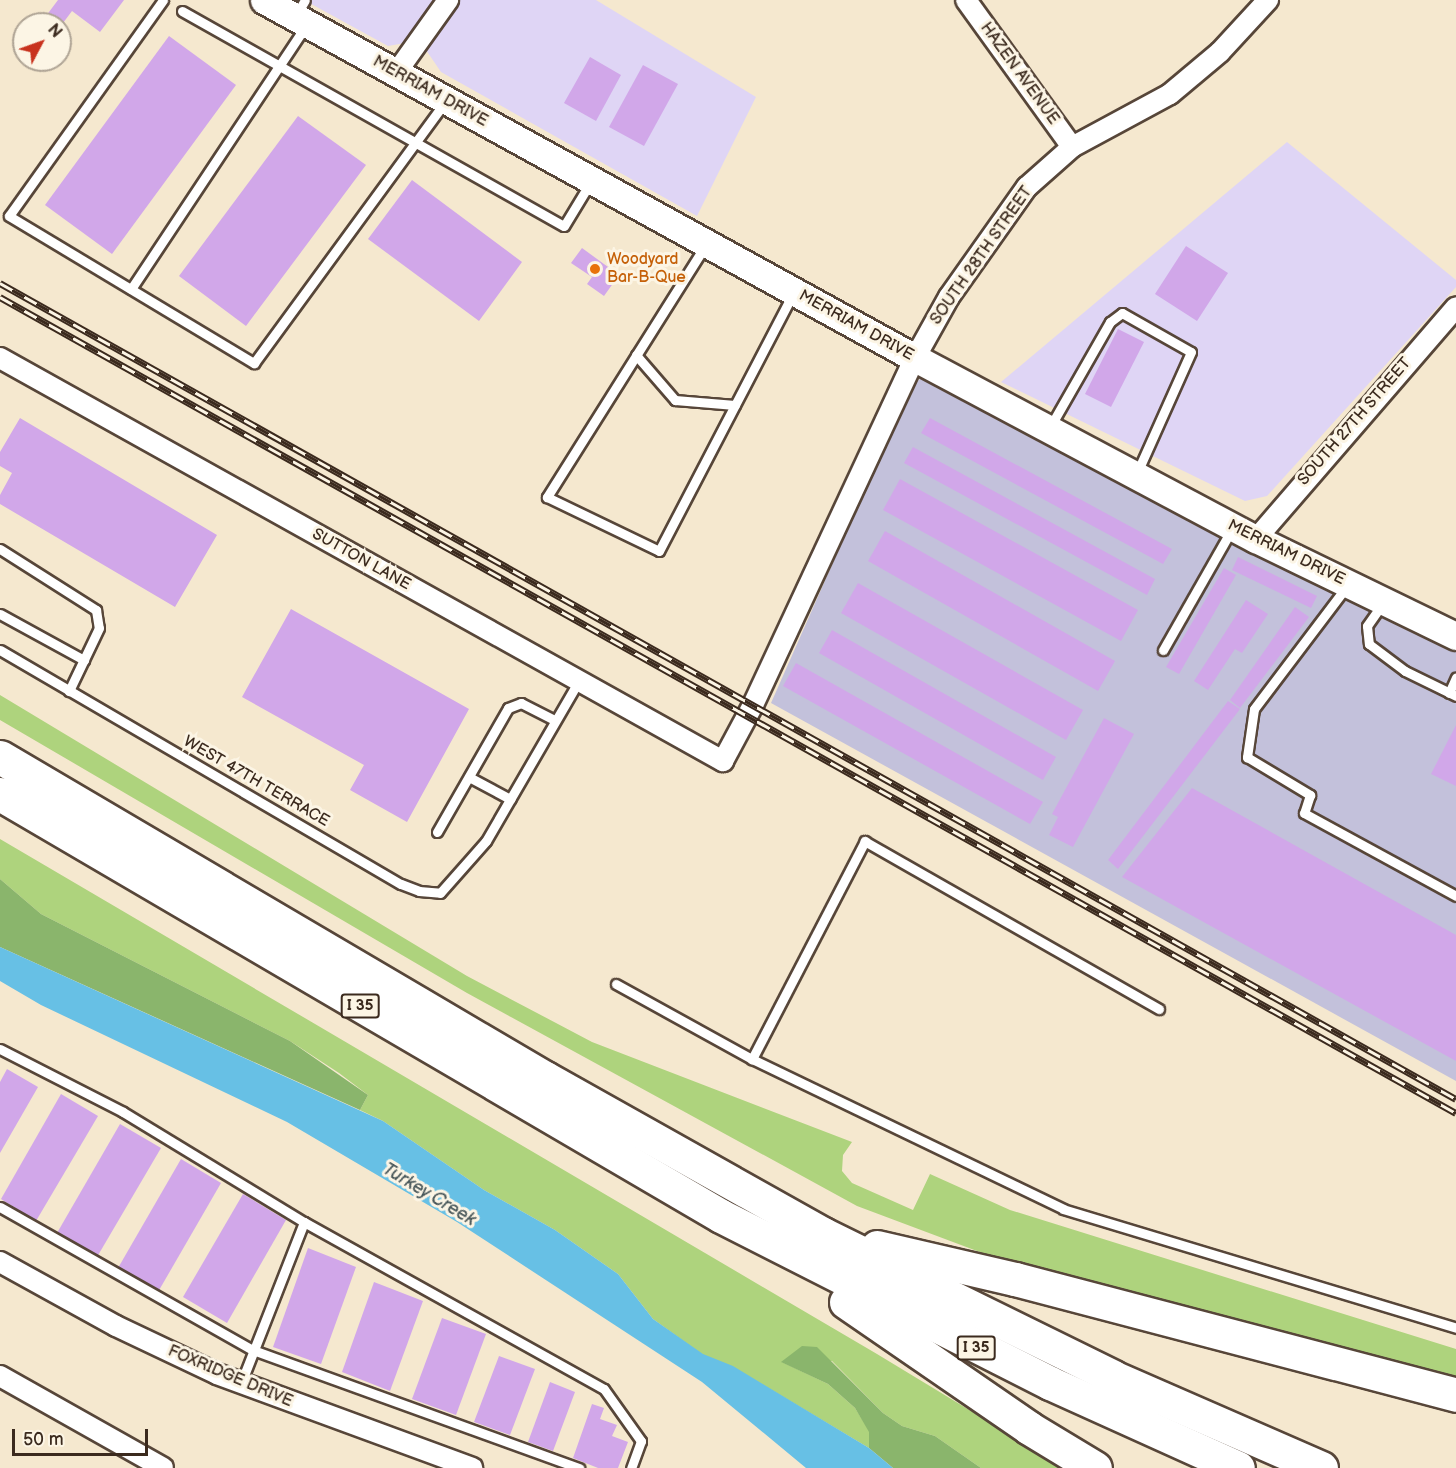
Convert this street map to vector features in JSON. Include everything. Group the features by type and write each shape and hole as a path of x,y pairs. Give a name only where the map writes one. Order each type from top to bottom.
{"highway":[{"name":"I 35","path":"0,757 545,1078 823,1234 1113,1377 1321,1468"},
{"name":"I 35","path":"0,794 721,1216 1039,1378 1238,1468"},
{"path":"721,1216 1029,1428 1095,1468"},
{"path":"823,1234 1026,1282 1456,1395"}],"main road":[{"name":"MERRIAM DRIVE","path":"264,0 302,14 445,101 1136,476 1244,533 1456,636"}],"street":[{"name":"HAZEN AVENUE","path":"966,0 1072,147"},
{"name":"SOUTH 28TH STREET","path":"723,761 753,705 915,358 949,297 1028,188 1072,147 1170,94 1220,52 1268,0"},
{"path":"396,73 445,1"},
{"name":"SOUTH 27TH STREET","path":"1244,533 1456,307"},
{"name":"SUTTON LANE","path":"0,358 723,761"},
{"name":"FOXRIDGE DRIVE","path":"0,1262 116,1326 241,1383 472,1468"},
{"path":"0,1376 163,1468"}],"lane":[{"path":"163,0 9,216 254,363 445,101"},
{"path":"182,11 564,226 591,181"},
{"path":"131,289 280,66 302,14"},
{"path":"706,244 547,497 659,551 794,292"},
{"path":"1049,429 1110,322 1122,312 1191,352 1136,476"},
{"path":"636,355 675,400 735,405"},
{"path":"1163,650 1244,533"},
{"path":"0,549 96,610 99,628 69,691"},
{"path":"1349,584 1254,709 1247,757 1310,795 1304,813 1456,896"},
{"path":"1384,601 1367,626 1369,644 1405,671 1452,695 1456,678"},
{"path":"0,614 84,660"},
{"name":"WEST 47TH TERRACE","path":"0,650 419,891 440,893 486,841 510,799"},
{"path":"469,777 510,799 578,682"},
{"path":"437,832 514,705 521,703 554,720"},
{"path":"752,1059 865,841 1159,1009"},
{"path":"616,984 752,1059 1064,1209 1456,1328"},
{"path":"0,1050 123,1112 304,1222 604,1389 641,1441 631,1468"},
{"path":"0,1207 253,1350 579,1468"},
{"path":"241,1383 304,1222"}],"shaded area":[{"path":"304,0 438,0 405,43 388,46"},
{"path":"457,0 596,0 756,97 697,216 441,72 426,50"},
{"path":"1287,142 1456,280 1456,287 1267,496 1245,501 1001,382"},
{"path":"922,377 933,378 1456,641 1456,1081 771,703 910,388"}],"green space":[{"path":"0,695 467,976 592,1042 852,1142 843,1155 842,1171 852,1183 913,1210 930,1174 1010,1210 1456,1349 1456,1381 1001,1260 857,1206 467,993 0,720"},
{"path":"0,839 877,1354 1065,1468 981,1468 935,1436 902,1426 883,1413 832,1361 782,1362 828,1384 855,1408 870,1432 869,1448 733,1367 703,1355 653,1319 618,1274 555,1230 484,1190 383,1121 360,1110 368,1095 339,1073 290,1041 41,914 0,879"},
{"path":"0,879 41,914 290,1041 368,1095 360,1110 0,947"},
{"path":"802,1346 817,1347 883,1413 902,1426 935,1436 981,1468 893,1468 869,1448 869,1432 855,1408 828,1384 781,1362"}],"water":[{"name":"Turkey Creek","path":"0,947 383,1121 484,1190 555,1230 618,1274 653,1319 703,1354 733,1366 869,1448 893,1468 806,1468 702,1382 457,1222 287,1122 41,1005 0,981"}],"building":[{"path":"58,0 124,0 100,32 72,11 49,12"},
{"path":"169,36 236,85 112,254 45,205"},
{"path":"590,57 621,75 596,121 564,103"},
{"path":"643,65 678,84 644,146 609,127"},
{"path":"298,116 366,165 246,326 179,276"},
{"path":"412,180 522,262 479,321 368,239"},
{"path":"1186,246 1228,273 1197,321 1155,294"},
{"name":"Woodyard Bar-B-Que","path":"582,248 619,275 604,296 587,284 592,277 571,263"},
{"path":"1118,329 1144,342 1111,407 1085,394"},
{"path":"20,418 217,535 175,607 0,504 0,495 12,473 0,466 0,452"},
{"path":"930,418 1172,549 1163,564 921,433"},
{"path":"913,447 1155,579 1147,595 904,463"},
{"path":"900,479 1138,610 1121,641 883,510"},
{"path":"885,531 1115,661 1098,691 868,561"},
{"path":"1238,557 1317,596 1311,608 1232,570"},
{"path":"1224,568 1236,575 1179,674 1166,667"},
{"path":"858,583 1083,710 1066,740 841,613"},
{"path":"1246,600 1268,614 1242,653 1235,649 1208,690 1194,681"},
{"path":"1295,607 1309,617 1240,708 1230,700"},
{"path":"291,609 469,709 407,822 350,790 364,765 242,697"},
{"path":"832,630 1056,757 1043,780 819,653"},
{"path":"796,663 1043,802 1030,824 783,686"},
{"path":"1228,701 1240,709 1118,869 1108,860"},
{"path":"1104,718 1134,734 1073,847 1049,835 1058,817 1052,814"},
{"path":"1456,725 1456,786 1431,774"},
{"path":"1192,788 1456,935 1456,1061 1122,877"},
{"path":"7,1069 38,1087 0,1153 0,1082"},
{"path":"61,1094 98,1116 36,1221 1,1199"},
{"path":"120,1124 161,1148 97,1257 57,1233"},
{"path":"181,1159 221,1183 158,1292 118,1268"},
{"path":"243,1194 286,1220 227,1323 183,1297"},
{"path":"308,1248 356,1267 321,1364 273,1347"},
{"path":"374,1282 423,1301 390,1391 342,1372"},
{"path":"442,1318 486,1334 456,1415 412,1399"},
{"path":"499,1356 535,1369 510,1435 474,1422"},
{"path":"550,1382 575,1392 553,1451 528,1442"},
{"path":"592,1404 604,1408 600,1419 617,1425 612,1436 628,1442 618,1468 598,1468 573,1458"}],"railway":[{"path":"0,283 1456,1099"},
{"path":"0,297 1456,1113"}],"place":[{"name":"Woodyard Bar-B-Que","path":"595,269"}]}
